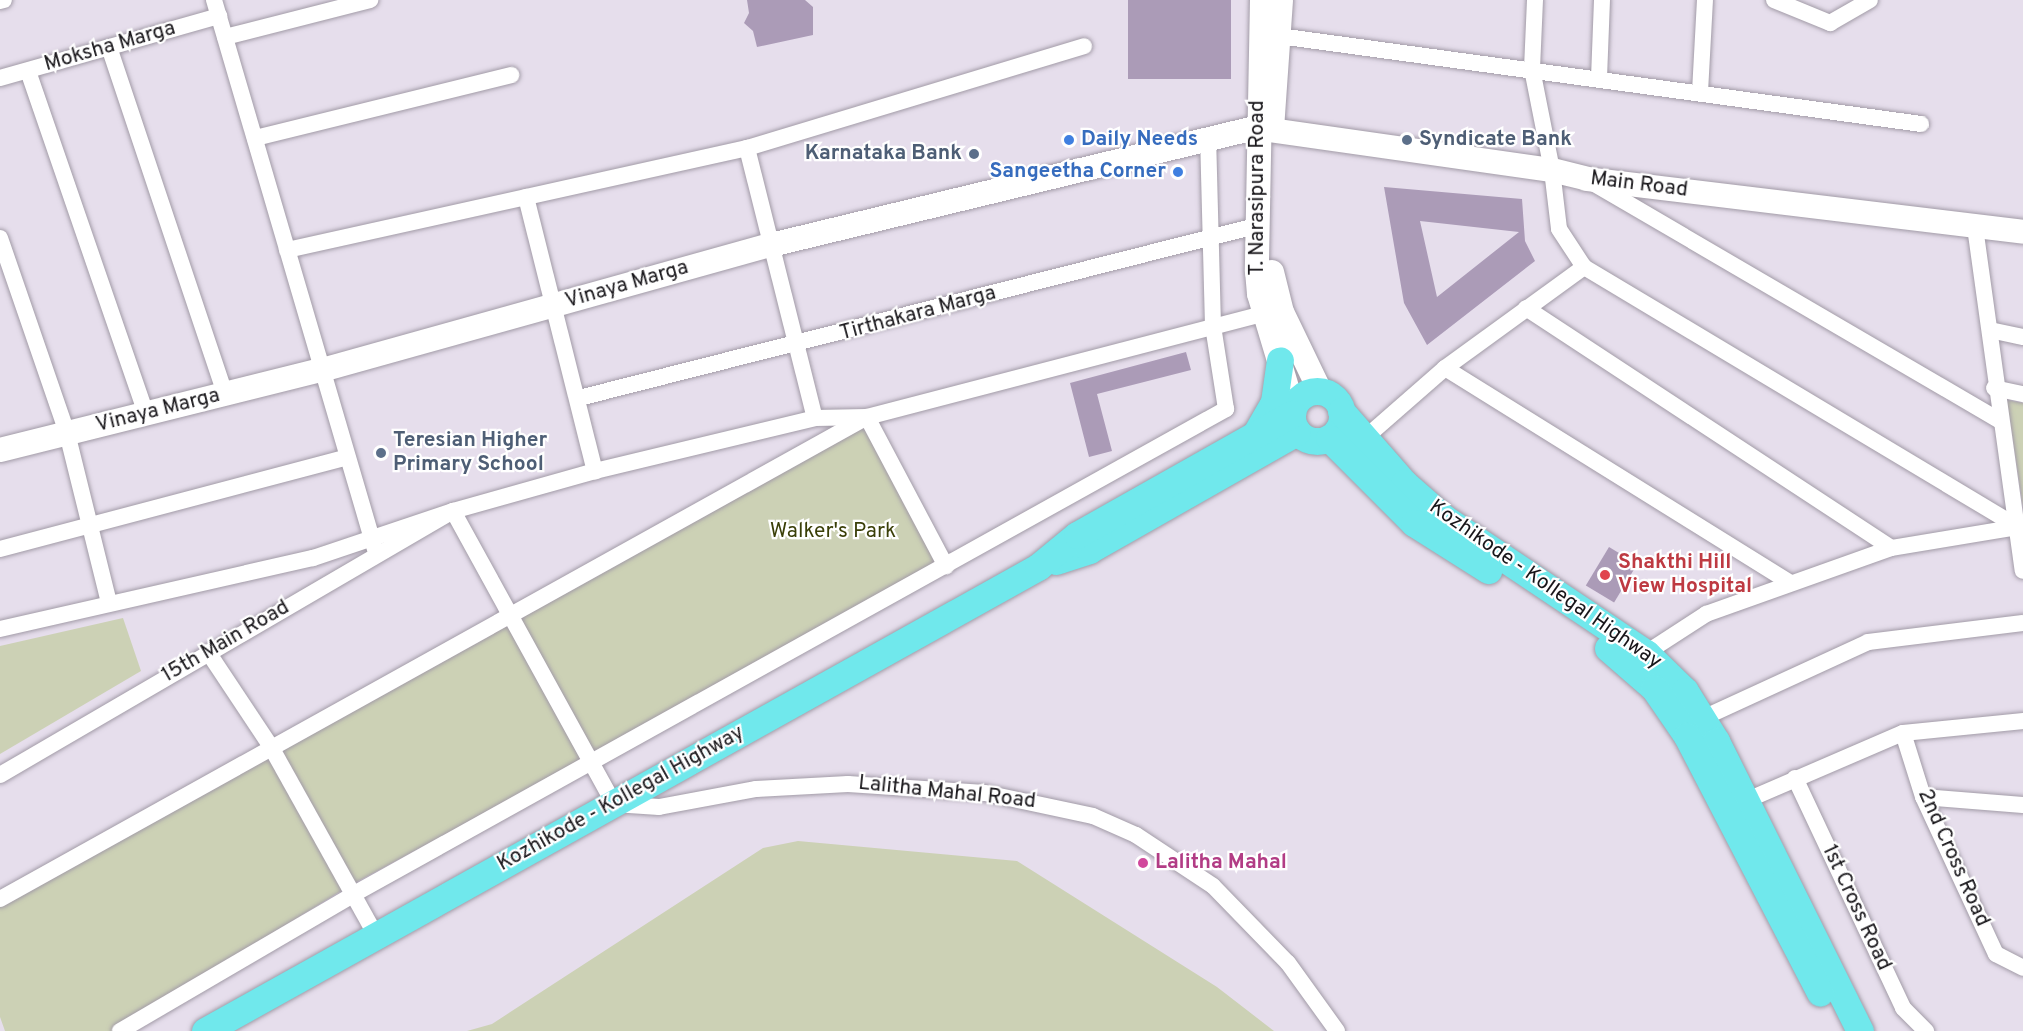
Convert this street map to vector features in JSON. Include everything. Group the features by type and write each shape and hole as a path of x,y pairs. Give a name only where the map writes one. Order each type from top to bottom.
{"main road":[{"path":"1254,436 1274,402 1280,360"},
{"path":"1320,391 1333,398 1341,411 1340,426 1329,438 1312,441 1294,418 1304,395 1320,391"},
{"name":"Kozhikode - Kollegal Highway","path":"1341,411 1404,483 1444,518 1589,626 1633,666 1681,726 1840,1031"},
{"name":"Kozhikode - Kollegal Highway","path":"204,1031 1038,567 1077,535 1254,436 1294,418"},
{"name":"Kozhikode - Kollegal Highway","path":"1038,567 1089,550 1246,463 1294,418"},
{"name":"Kozhikode - Kollegal Highway","path":"1329,438 1414,523 1589,626 1646,653 1686,691 1703,718 1860,1031"},
{"path":"1246,463 1291,447 1307,447 1360,470"}],"street":[{"path":"225,37 369,0"},
{"name":"T. Narasipura Road","path":"1262,0 1264,130 1274,287 1320,391"},
{"name":"T. Narasipura Road","path":"1281,0 1279,36 1264,130 1256,226 1257,271 1265,313 1280,360 1294,418"},
{"path":"1534,0 1532,69 1552,170 1558,230 1584,267 2018,527"},
{"path":"1599,78 1602,0"},
{"path":"1700,92 1705,0"},
{"path":"1774,0 1830,23 1870,0"},
{"path":"216,8 377,556"},
{"name":"Moksha Marga","path":"0,78 109,47 216,8"},
{"path":"1279,36 1921,123"},
{"path":"287,250 747,147 1084,46"},
{"path":"109,47 225,394"},
{"path":"28,71 146,414"},
{"path":"255,138 511,75"},
{"name":"Vinaya Marga","path":"0,450 322,370 771,245 1208,140 1264,130"},
{"name":"Main Road","path":"1264,130 1552,170 1587,179 2023,232"},
{"path":"120,1031 354,894 1226,409 1213,326 1207,238 1208,140"},
{"path":"747,147 815,418"},
{"path":"1587,179 1999,420"},
{"path":"526,197 556,305 595,471"},
{"name":"Tirthakara Marga","path":"579,398 796,346 1256,226"},
{"path":"1975,227 1990,330 1994,388 2018,527 2023,571"},
{"path":"0,238 67,433 88,526 109,603"},
{"path":"1365,438 1444,368 1584,267"},
{"path":"1526,309 1891,548"},
{"path":"0,629 313,558 453,511 595,471 815,418 867,417 1265,313"},
{"path":"1990,330 2023,337"},
{"path":"1444,368 1790,584"},
{"path":"1994,388 2023,394"},
{"path":"867,417 946,566"},
{"path":"0,899 271,747 513,616 867,417"},
{"path":"0,549 347,456"},
{"path":"453,511 513,616 614,804"},
{"name":"15th Main Road","path":"0,775 453,511"},
{"path":"1646,653 1706,614 1891,548 2018,527"},
{"path":"1703,718 1868,642 2023,622"},
{"path":"208,652 271,747 354,894 375,936"},
{"path":"1745,801 1903,733 2023,721"},
{"name":"2nd Cross Road","path":"1903,733 1923,797 1996,954 2023,968"},
{"name":"1st Cross Road","path":"1795,778 1903,1008 1926,1031"},
{"name":"Lalitha Mahal Road","path":"614,804 659,807 756,789 848,784 985,793 1093,816 1136,835 1213,886 1288,963 1337,1031"},
{"path":"1923,797 2023,805"}],"green space":[{"path":"2007,400 2023,403 2023,507"},
{"name":"Walker's Park","path":"867,417 946,566 349,886 114,1031 5,1031 0,1017 0,902"},
{"path":"123,618 141,671 0,754 0,646"},
{"path":"798,841 1017,861 1217,987 1274,1031 467,1031 492,1024 763,848"}],"building":[{"path":"747,0 805,0 813,7 813,35 757,47 753,31 744,23 749,13"},
{"path":"1128,0 1231,0 1231,79 1128,79"},
{"path":"1384,187 1522,199 1525,241 1535,261 1427,345 1404,303","holes":["1420,221 1519,232 1437,297"]},
{"path":"1186,352 1191,370 1097,394 1112,451 1089,457 1070,383"},
{"path":"1609,547 1637,564 1614,603 1586,586"}],"place":[{"name":"Daily Needs","path":"1069,140"},
{"name":"Syndicate Bank","path":"1407,140"},
{"name":"Karnataka Bank","path":"974,154"},
{"name":"Sangeetha Corner","path":"1178,172"},
{"name":"Teresian Higher Primary School","path":"381,453"},
{"name":"Shakthi Hill View Hospital","path":"1605,575"},
{"name":"Lalitha Mahal","path":"1143,863"}]}
